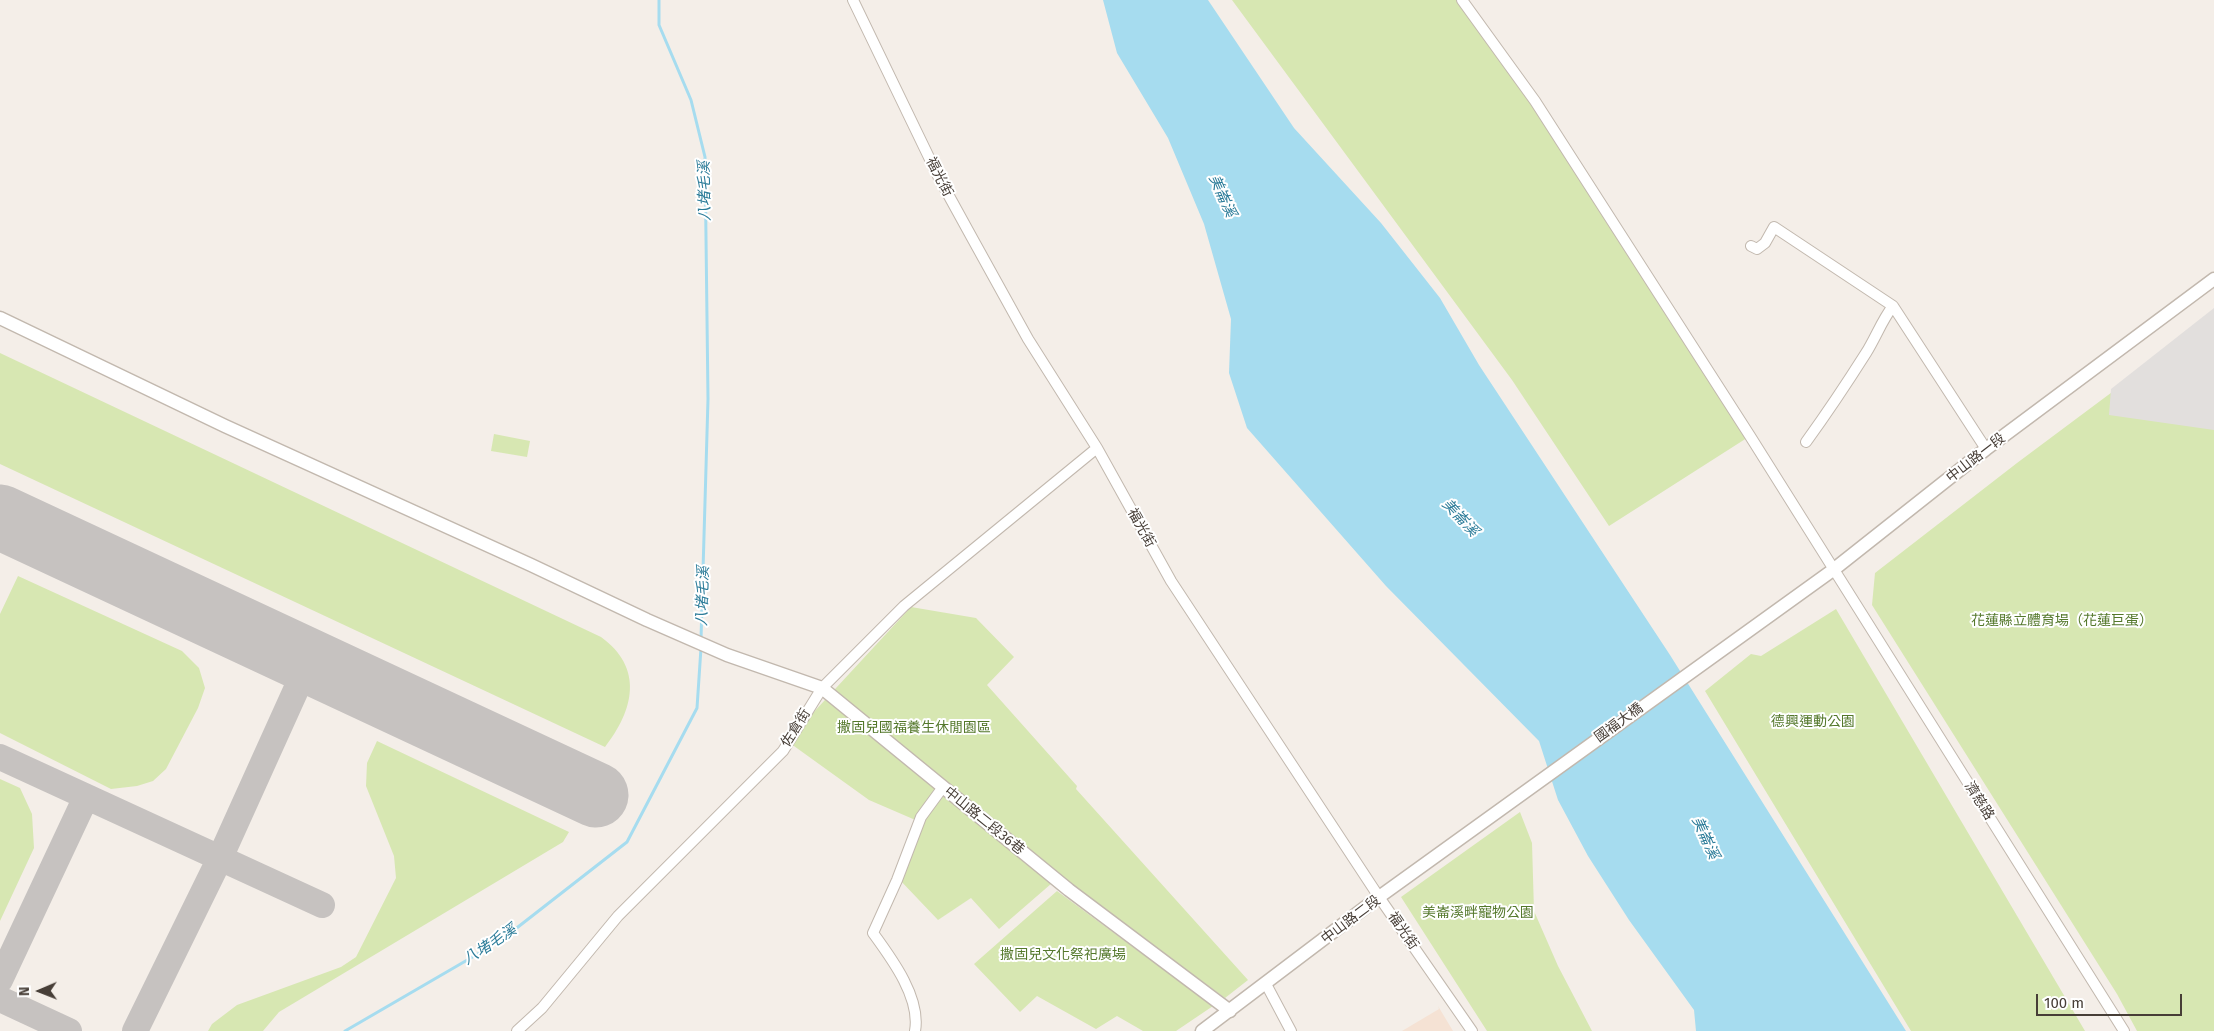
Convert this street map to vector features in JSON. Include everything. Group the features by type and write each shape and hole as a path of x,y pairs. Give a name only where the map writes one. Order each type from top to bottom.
{"street":[{"name":"福光街","path":"853,0 938,176 966,228 1028,339 1097,448 1171,582 1380,897 1472,1031"},
{"name":"濟慈路","path":"1462,0 1535,101 1750,436 2124,1031"},
{"path":"1751,246 1757,250 1761,247 1774,227 1893,306 1986,449"},
{"name":"中山路一段","path":"1738,637 1833,570 1986,449 2214,279"},
{"path":"1806,442 1835,403 1893,306"},
{"name":"中山路二段36巷","path":"0,318 225,426 531,565 647,620 727,655 822,688 1069,890 1230,1011"},
{"name":"佐倉街","path":"518,1031 542,1008 618,916 783,750 822,688 904,606 1097,448"},
{"name":"國福大橋","path":"1501,810 1738,637"},
{"path":"915,1031 918,1019 901,970 873,933 897,880 921,817 943,787"},
{"name":"中山路二段","path":"1202,1031 1380,897 1501,810"},
{"path":"1266,984 1291,1031"}],"shaded area":[{"path":"2214,308 2214,430 2109,415 2111,389"},
{"path":"1438,1006 1453,1031 1402,1031 1439,1009"}],"green space":[{"path":"1232,0 1462,0 1750,436 1609,526 1512,380"},
{"name":"花蓮縣立體育場（花蓮巨蛋）","path":"2214,316 2214,1031 2137,1031 2117,994 1872,605 1875,573 2017,463"},
{"path":"0,353 601,637 615,649 624,662 629,676 628,704 623,719 615,733 605,747 0,464"},
{"path":"494,434 530,441 527,457 491,451"},
{"path":"18,576 182,651 199,668 205,688 198,708 166,769 153,781 137,786 111,789 0,733 0,614"},
{"name":"撒固兒國福養生休閒園區","path":"911,607 976,618 1014,657 987,685 1077,786 1076,789 1248,980 1225,998 1059,877 999,929 971,898 938,920 898,878 920,822 869,800 787,741"},
{"name":"德興運動公園","path":"1836,609 2085,1031 1911,1031 1705,691 1751,654 1761,656"},
{"path":"377,741 569,832 563,842 279,1012 263,1031 208,1031 212,1024 237,1005 341,967 356,957 396,878 394,856 366,786 367,763"},
{"path":"0,779 20,788 32,814 34,848 0,921"},
{"name":"美崙溪畔寵物公園","path":"1520,812 1532,843 1534,911 1558,966 1592,1031 1487,1031 1401,897"},
{"name":"撒固兒文化祭祀廣場","path":"1057,891 1213,1006 1176,1031 1143,1031 1117,1016 1096,1029 1037,996 1020,1012 974,964"}],"water":[{"name":"美崙溪","path":"1103,0 1208,0 1294,128 1381,223 1440,298 1479,365 1670,655 1906,1031 1696,1031 1694,1010 1629,920 1588,856 1558,800 1539,741 1386,586 1247,428 1229,373 1231,319 1204,224 1168,138 1117,53"}],"waterway":[{"name":"八堵毛溪","path":"659,0 659,25 691,100 705,157 708,399 701,639"},
{"name":"八堵毛溪","path":"345,1031 500,941 627,842 697,708 701,648"}],"taxiway":[{"path":"135,1031 220,858 309,661"},
{"path":"0,757 322,905"},
{"path":"0,980 86,797"},
{"path":"0,999 69,1031"}],"runway":[{"path":"0,517 596,795"}]}
